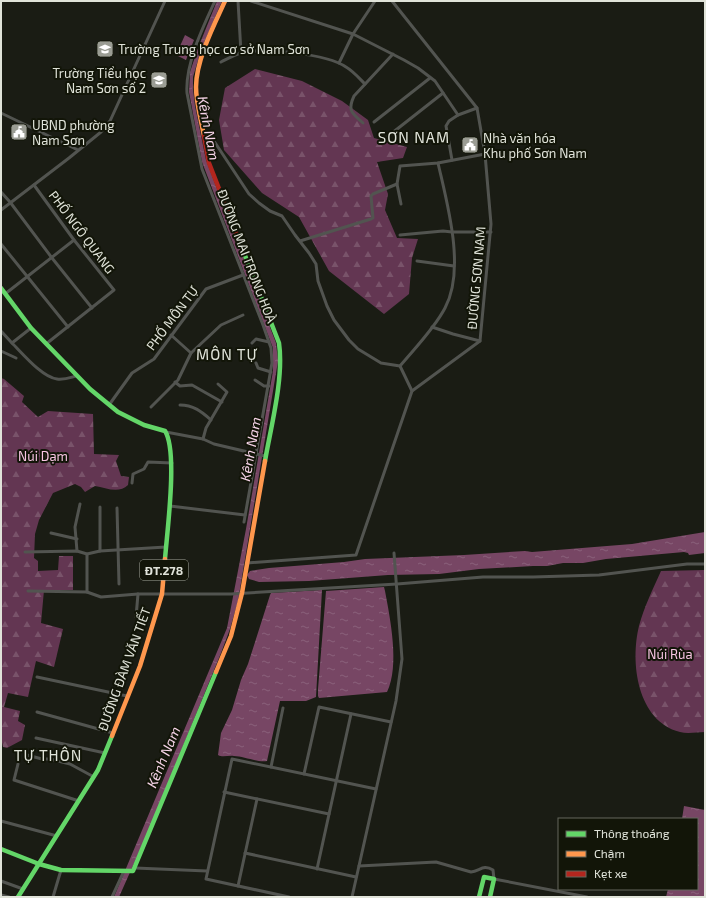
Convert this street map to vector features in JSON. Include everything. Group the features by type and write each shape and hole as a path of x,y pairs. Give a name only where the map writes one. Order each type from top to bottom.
{"street":[{"path":"1,210 101,132 110,121 165,1"},
{"name":"ĐƯỜNG MAI TRỌNG HOÀ","path":"215,1 203,28 188,70 187,92 202,168 269,342 273,358 244,522"},
{"path":"134,869 231,636 242,593 280,369 281,350 209,163 196,87 197,74 207,42 225,1"},
{"path":"238,1 241,53"},
{"path":"253,1 353,34 393,54 418,68 430,78 443,93 458,115"},
{"path":"339,63 353,34 375,1"},
{"name":"ĐƯỜNG SƠN NAM","path":"392,1 477,108 485,154 491,224 480,341 412,391"},
{"path":"221,62 241,53 279,51 339,63 347,67 364,84"},
{"path":"363,123 352,114 350,106 354,96 393,54"},
{"path":"374,122 430,78"},
{"path":"387,137 443,93"},
{"path":"452,160 446,126 458,115 477,108"},
{"path":"1,113 78,150"},
{"path":"203,130 210,135 250,194 270,212 282,216 310,253 316,264 320,288 334,320 349,340 358,349 380,364 400,366"},
{"path":"401,204 396,184 400,166 438,163 485,154"},
{"path":"400,366 432,327 450,296 454,266 452,232 438,163"},
{"path":"300,241 373,218 371,196 396,184"},
{"name":"PHỐ NGÔ QUANG","path":"34,185 74,240 114,290 92,308"},
{"path":"1,192 92,308 46,344"},
{"path":"400,235 443,231 491,232"},
{"path":"5,294 74,240"},
{"path":"1,244 68,327"},
{"path":"417,261 454,266"},
{"name":"PHỐ MÔN TỰ","path":"109,405 132,374 154,359 206,289 243,274"},
{"path":"1,288 31,328 76,376 109,405 129,418 144,425 165,431 203,439 214,444 265,456"},
{"path":"151,407 178,380 191,353 221,325 243,315"},
{"path":"432,327 480,341"},
{"path":"12,344 31,328"},
{"path":"1,331 12,344 46,376 64,379 76,376"},
{"path":"171,335 191,353"},
{"path":"252,343 256,339 269,342"},
{"path":"1,351 16,358"},
{"path":"256,363 258,368 271,372"},
{"path":"247,563 356,555 412,391 400,366"},
{"path":"255,380 264,386 269,386"},
{"path":"175,382 180,386 192,385 222,402"},
{"path":"203,439 206,428 227,392 218,384"},
{"path":"180,405 194,407 211,420"},
{"name":"ĐƯỜNG ĐÀM VĂN TIẾT","path":"18,897 94,777 140,666 162,594 170,506 172,462 169,437 165,431"},
{"path":"132,483 133,474 144,468 148,462 172,462"},
{"path":"78,551 75,527 80,504"},
{"path":"170,506 245,515"},
{"path":"100,507 100,551"},
{"path":"117,508 119,584"},
{"path":"52,533 77,539"},
{"path":"25,552 78,551 87,554 100,551 166,547"},
{"path":"352,897 391,722 402,659 394,553"},
{"path":"87,554 87,592"},
{"path":"28,591 87,592 101,597 138,594 231,594 483,577 599,575 687,564 705,564"},
{"path":"136,617 138,594"},
{"path":"37,677 128,696"},
{"path":"304,774 319,707 391,722"},
{"path":"271,767 283,708"},
{"path":"37,712 113,733"},
{"path":"317,868 351,714"},
{"path":"36,738 105,753"},
{"path":"27,755 70,764 94,777"},
{"path":"289,897 206,879 232,759 376,789"},
{"path":"18,764 14,780 79,801"},
{"path":"224,792 329,814"},
{"path":"238,886 257,799"},
{"path":"1,821 56,836"},
{"path":"1,849 39,864 61,870 124,871 134,869 208,871"},
{"path":"245,853 356,877"},
{"path":"359,866 436,862 472,872 483,867 491,869 494,872 490,897"},
{"path":"53,897 61,870"},
{"path":"112,897 124,871"},
{"path":"479,897 484,877 587,897"},
{"path":"1,881 23,890"},
{"path":"1,895 9,897"}],"green space":[{"path":"255,69 302,81 342,101 368,120 374,138 407,147 403,158 377,162 388,194 385,210 397,238 418,239 412,258 409,294 384,314 329,271 299,217 262,193 224,150 219,120 225,88"},
{"name":"Núi Dạm","path":"1,378 24,396 22,402 38,417 48,411 93,414 94,454 119,455 116,461 121,476 129,477 128,485 117,490 95,486 85,492 81,487 75,484 53,493 39,520 35,534 34,558 38,561 38,571 58,570 59,556 73,556 73,590 44,590 41,623 63,629 54,667 36,661 28,697 8,693 4,707 20,711 18,721 25,725 22,740 7,748 3,747 1,738"},
{"name":"Núi Rùa","path":"705,570 705,732 683,733 666,726 654,716 646,703 640,688 637,672 636,640 643,612 661,571"}],"water":[{"name":"Kênh Nam","path":"217,1 222,1 201,50 193,77 195,106 206,160 276,343 278,361 238,601 230,629 148,832 119,897 114,897 227,628 246,529 273,371 273,348 202,162 189,92 190,72"},
{"path":"185,35 194,40 186,60 176,55"},
{"path":"705,532 705,553 689,555 688,553 684,552 606,559 583,563 563,563 547,566 479,569 439,574 388,575 309,581 259,582 249,579 247,575 250,571 269,568 365,559 525,551 532,552 632,544"},
{"path":"384,587 393,642 393,669 387,692 319,698 318,689 326,591"},
{"path":"322,590 316,697 306,701 280,701 267,761 259,761 238,756 218,755 221,733 232,710 271,593"},
{"path":"684,806 705,810 705,897 666,897 668,890 698,890 698,818 682,818"}],"traffic: fast":[{"path":"244,253 279,343 280,371 265,461"},
{"path":"1,288 31,328 90,389 118,412 144,425 165,431 169,441 171,456 171,492 165,559"},
{"path":"1,849 39,864 61,870 133,871 216,672"},
{"path":"18,897 98,770 112,736"},
{"path":"479,897 484,877 494,879 490,897"}],"traffic: slow":[{"path":"204,136 197,99 197,77 206,43 225,1"},
{"path":"216,672 231,636 242,593 265,461"},
{"path":"112,736 140,666 162,594 165,559"}],"traffic: jam":[{"path":"204,136 209,163 244,253"}],"place":[{"name":"Trường Trung học cơ sở Nam Sơn","path":"105,49"},
{"name":"Trường Tiểu học Nam Sơn số 2","path":"159,80"},
{"name":"UBND phường Nam Sơn","path":"19,132"},
{"name":"Nhà văn hóa Khu phố Sơn Nam","path":"470,145"}],"district":[{"name":"SƠN NAM","path":"414,137"},
{"name":"MÔN TỰ","path":"227,354"},
{"name":"TỰ THÔN","path":"48,755"}]}
